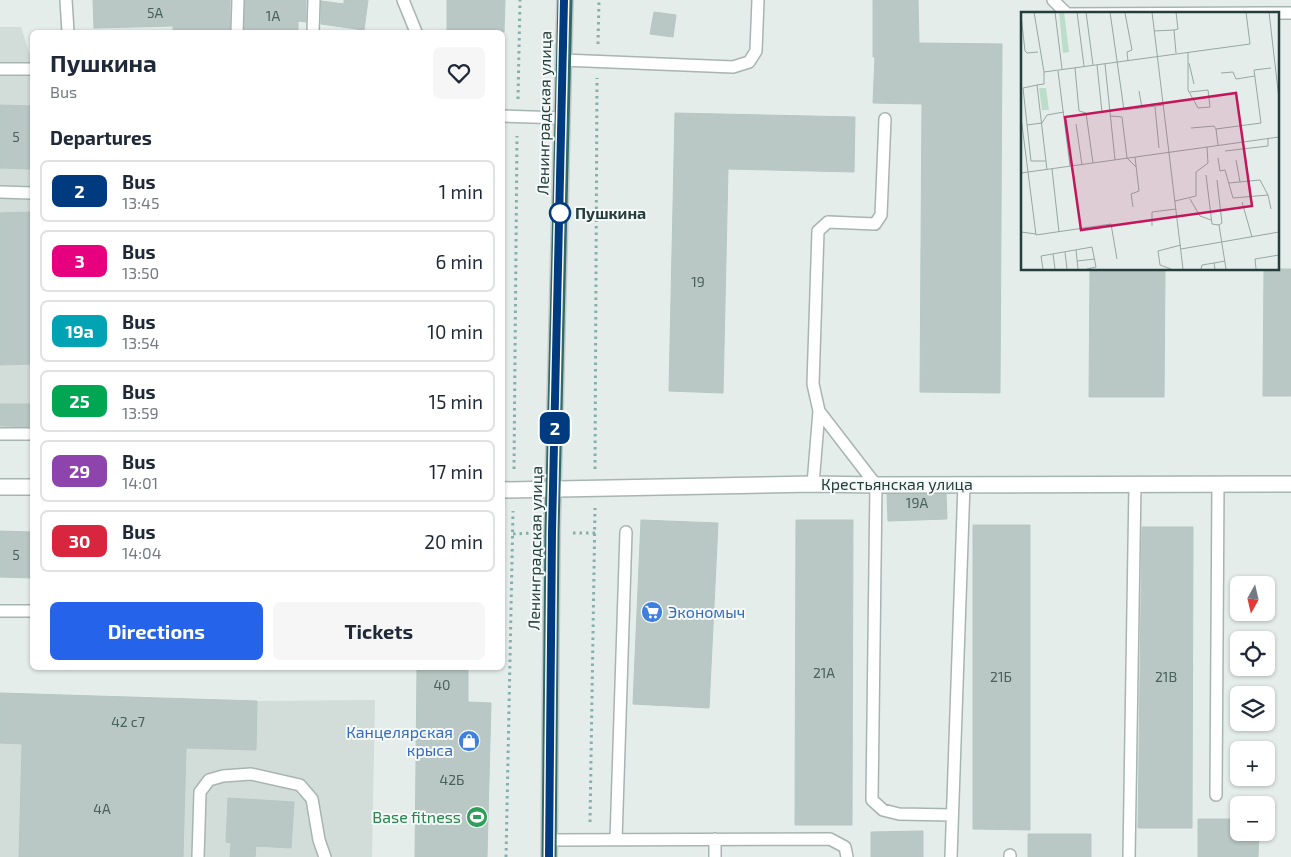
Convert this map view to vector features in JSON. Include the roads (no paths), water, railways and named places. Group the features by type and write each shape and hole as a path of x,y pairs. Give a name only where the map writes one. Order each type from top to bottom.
{"highway":[{"name":"Ленинградская улица","path":"549,857 552,542 564,0"}],"street":[{"name":"Крестьянская улица","path":"508,490 813,484 1291,484"},
{"path":"0,487 30,487"}],"lane":[{"path":"66,0 68,30"},
{"path":"237,30 238,0"},
{"path":"313,30 314,0"},
{"path":"403,0 415,30"},
{"path":"563,60 733,67 749,62 756,51 758,0"},
{"path":"1053,0 1065,12"},
{"path":"1278,12 1291,12"},
{"path":"0,68 30,69"},
{"path":"505,116 562,118"},
{"path":"813,484 819,412 813,384 818,231 828,222 875,224 882,214 885,119"},
{"path":"0,192 30,193"},
{"path":"819,412 876,485 872,800 883,810 899,814 952,815"},
{"path":"0,434 30,434"},
{"path":"951,857 964,484"},
{"path":"1129,857 1135,484"},
{"path":"1216,794 1218,484"},
{"path":"616,840 626,532"},
{"path":"0,611 30,611"},
{"path":"198,857 200,792 209,780 223,776 251,774 300,785 312,799 319,840 325,857"},
{"path":"715,839 715,857"},
{"path":"550,840 830,839 844,847 847,857"}],"place":[{"name":"Пушкина","path":"560,213"},
{"name":"Экономыч","path":"652,612"},
{"name":"Канцелярская крыса","path":"469,741"},
{"name":"Base fitness","path":"477,817"}]}
